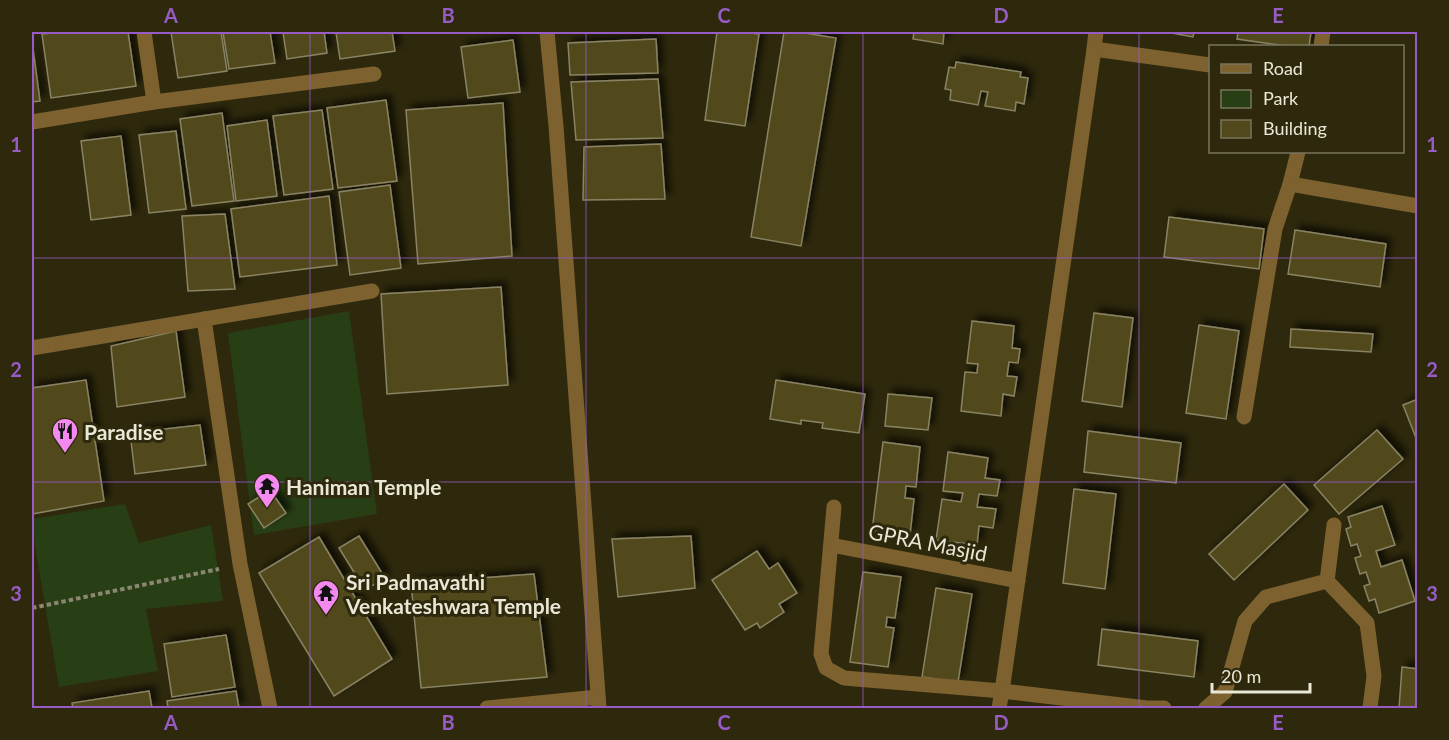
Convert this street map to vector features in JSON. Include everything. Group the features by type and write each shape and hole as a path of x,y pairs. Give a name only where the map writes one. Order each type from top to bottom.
{"street":[{"path":"144,32 154,102"},
{"path":"487,708 599,703 547,32"},
{"path":"999,708 1096,32"},
{"path":"1094,49 1209,65"},
{"path":"32,122 154,102 374,74"},
{"path":"1244,417 1275,229 1298,153"},
{"path":"1290,184 1418,206"},
{"path":"32,348 372,291"},
{"path":"204,319 240,564 270,708"},
{"path":"834,507 821,654 826,668 844,678 1002,691 1164,708"},
{"path":"1327,581 1334,525"},
{"name":"GPRA Masjid","path":"831,545 1018,581"},
{"path":"1206,708 1225,692 1245,621 1266,597 1327,581"},
{"path":"1327,581 1367,623 1374,676 1370,708"}],"path":[{"path":"32,608 240,564"}],"green space":[{"path":"349,311 377,514 254,535 228,333"},
{"path":"125,504 139,543 211,525 223,601 146,609 158,671 59,687 32,519"}],"building":[{"path":"128,32 136,86 51,98 42,34"},
{"path":"171,32 221,32 227,71 178,78"},
{"path":"223,32 270,32 275,63 229,69"},
{"path":"283,32 324,32 327,53 287,59"},
{"path":"336,32 392,32 395,51 340,59"},
{"path":"717,32 759,34 745,126 705,120"},
{"path":"784,32 836,38 801,246 751,237"},
{"path":"914,32 944,32 943,44 913,39"},
{"path":"1166,32 1194,32 1193,37"},
{"path":"1238,32 1311,32 1309,45 1279,45 1237,39"},
{"path":"656,39 658,73 570,75 568,43"},
{"path":"513,40 520,92 468,98 461,47"},
{"path":"32,41 40,101 32,102"},
{"path":"956,62 1021,72 1020,77 1028,78 1024,104 1016,102 1015,111 985,106 988,92 981,91 978,105 950,100 951,90 945,89 949,67 955,68"},
{"path":"658,79 663,138 576,140 571,82"},
{"path":"386,100 397,181 338,188 327,108"},
{"path":"503,103 512,256 418,264 406,110"},
{"path":"322,110 333,189 284,195 273,116"},
{"path":"222,113 234,201 192,206 180,119"},
{"path":"267,120 277,196 236,201 227,126"},
{"path":"176,131 186,209 149,213 139,135"},
{"path":"121,136 131,215 91,220 81,141"},
{"path":"661,144 665,199 583,200 584,147"},
{"path":"390,185 401,268 350,275 339,192"},
{"path":"329,196 337,265 240,277 231,209"},
{"path":"225,214 235,289 188,291 182,216"},
{"path":"1169,217 1264,229 1259,269 1164,257"},
{"path":"1295,230 1386,244 1380,287 1288,274"},
{"path":"501,287 508,385 387,394 381,294"},
{"path":"1094,313 1133,318 1122,407 1082,401"},
{"path":"972,321 1014,326 1012,348 1020,349 1018,363 1009,362 1007,376 1017,377 1014,396 1003,394 1001,416 961,411 965,372 977,373 978,364 967,363"},
{"path":"1199,325 1239,331 1226,419 1186,413"},
{"path":"1291,329 1373,334 1371,352 1290,347"},
{"path":"176,331 185,397 117,407 111,346"},
{"path":"86,380 104,501 32,514 32,388"},
{"path":"776,380 865,394 859,433 822,428 823,423 801,420 801,424 770,419"},
{"path":"888,394 932,398 928,430 885,426"},
{"path":"1418,399 1418,443 1403,405"},
{"path":"200,425 206,465 135,474 130,433"},
{"path":"1377,430 1403,459 1339,514 1314,485"},
{"path":"1088,431 1181,443 1176,483 1084,472"},
{"path":"883,442 920,447 916,487 906,486 905,498 914,499 910,535 872,531"},
{"path":"948,452 988,458 985,478 1000,480 997,496 979,494 977,507 996,509 993,528 979,526 977,545 936,540 942,499 961,502 963,493 943,491"},
{"path":"1284,484 1308,510 1234,580 1209,554"},
{"path":"1074,489 1116,494 1105,589 1063,583"},
{"name":"Haniman Temple","path":"270,490 286,513 264,528 248,504"},
{"path":"1382,506 1395,545 1376,551 1381,567 1402,560 1415,601 1379,613 1375,599 1369,601 1364,586 1370,584 1366,572 1360,574 1355,558 1361,556 1357,544 1351,546 1346,529 1351,527 1348,517"},
{"path":"359,536 385,578 365,590 339,548"},
{"path":"691,536 695,588 618,597 612,539"},
{"name":"Sri Padmavathi Venkateshwara Temple","path":"319,537 392,659 334,696 259,573"},
{"path":"757,551 769,569 778,563 797,593 779,604 784,612 760,628 757,623 745,630 712,580"},
{"path":"863,572 901,577 895,618 887,617 886,627 894,628 888,667 850,662"},
{"path":"534,574 547,677 421,688 411,583"},
{"path":"936,588 972,594 958,682 922,677"},
{"path":"1102,629 1198,641 1194,677 1098,665"},
{"path":"226,635 235,687 172,697 164,644"},
{"path":"1402,667 1418,669 1418,708 1399,708"},
{"path":"149,691 152,708 73,708 72,703"},
{"path":"236,691 239,708 168,708 167,701"}],"place":[{"name":"Paradise","path":"65,454"},
{"name":"Haniman Temple","path":"267,509"},
{"name":"Sri Padmavathi Venkateshwara Temple","path":"326,616"}]}
